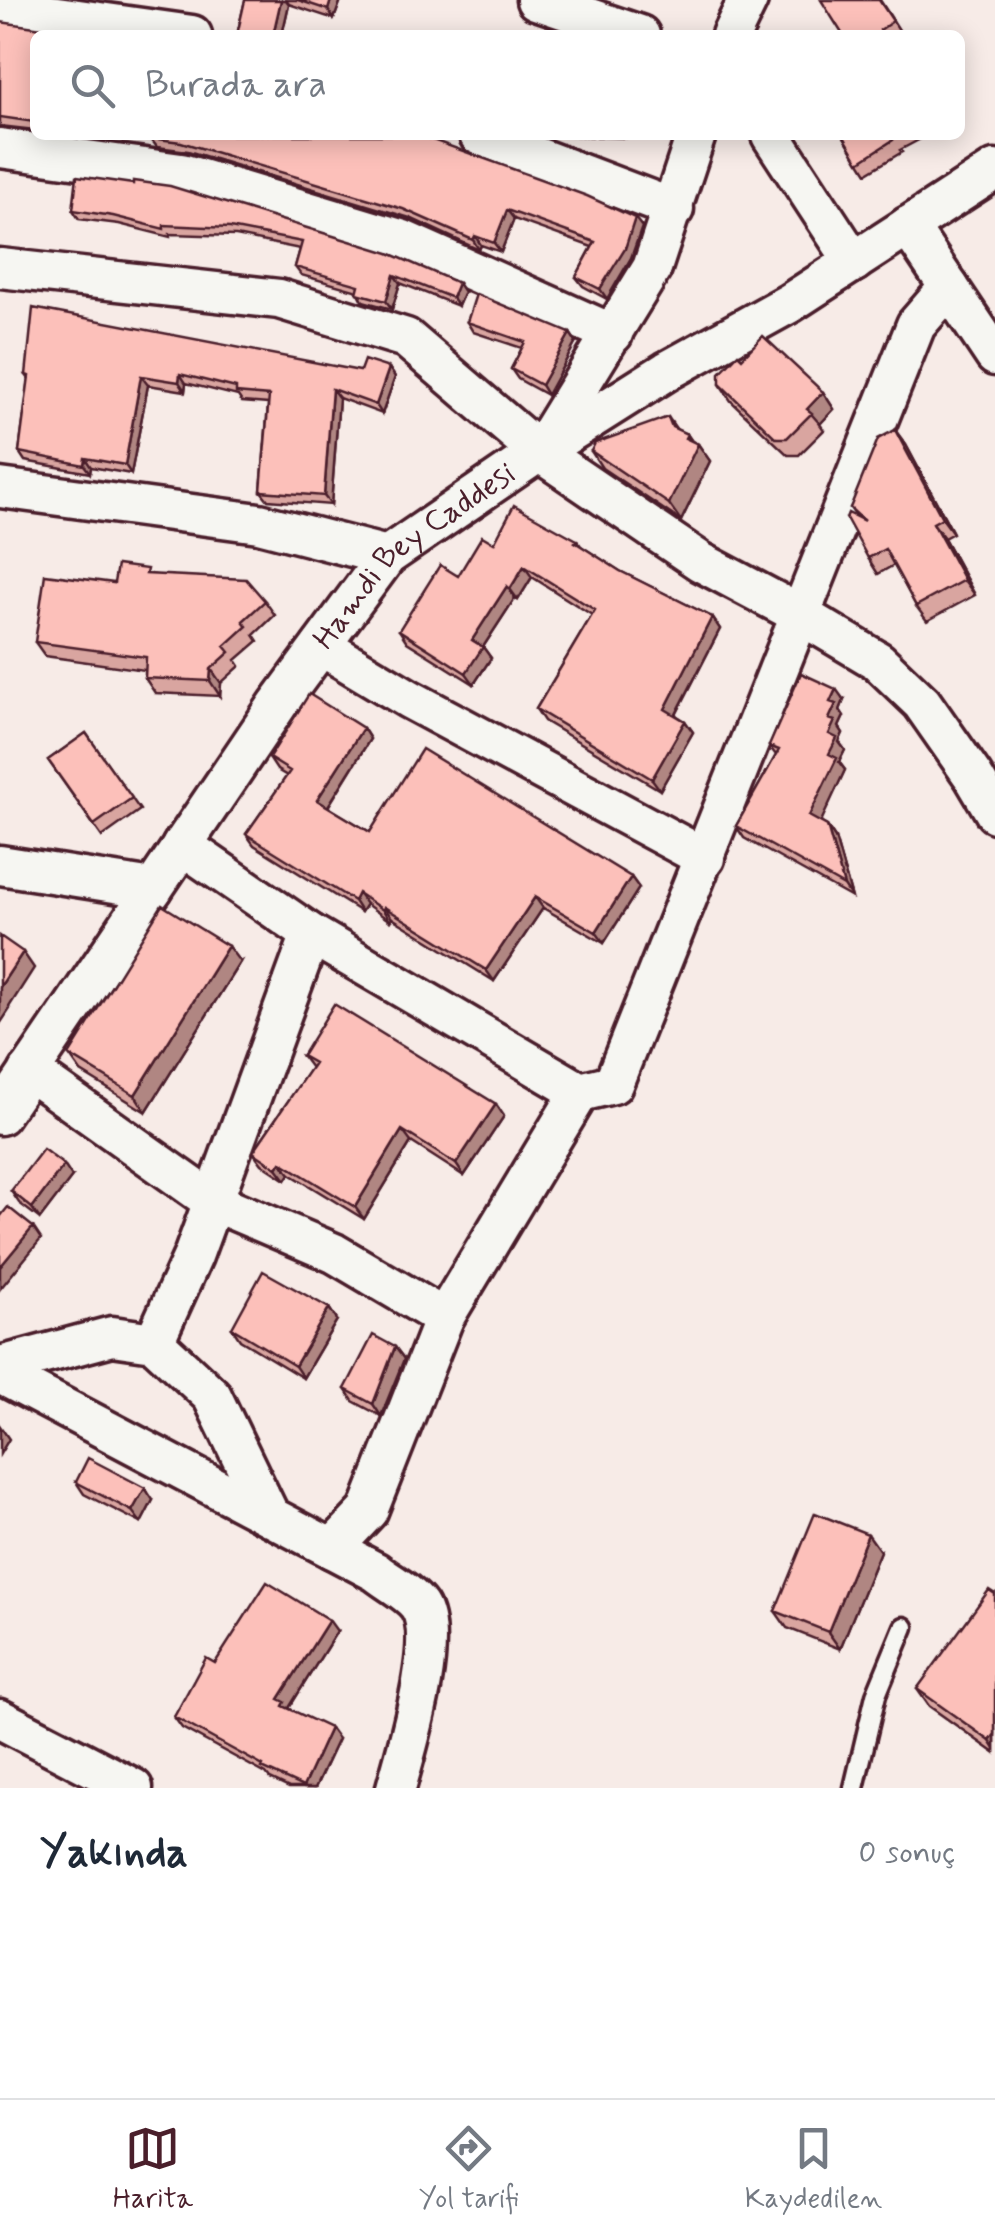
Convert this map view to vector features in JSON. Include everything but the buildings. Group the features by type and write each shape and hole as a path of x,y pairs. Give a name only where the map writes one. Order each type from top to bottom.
{"street":[{"path":"536,0 625,30"},
{"path":"733,30 748,0"},
{"path":"0,8 156,30"},
{"path":"492,140 674,209"},
{"path":"539,452 652,268 695,140"},
{"path":"773,140 854,262"},
{"path":"0,148 181,173 403,240 613,334"},
{"name":"Hamdi Bey Caddesi","path":"0,1115 182,845 387,556 539,452 667,372 790,303 995,170"},
{"path":"908,226 995,356"},
{"path":"0,268 279,299 406,338 539,452 701,562 878,661 922,703 995,814"},
{"path":"182,845 311,934 580,1092 613,1084 916,324 949,287"},
{"path":"0,488 259,523 387,556"},
{"path":"320,646 705,858"},
{"path":"0,865 153,888"},
{"path":"154,1342 193,1256 311,934"},
{"path":"30,1072 212,1201 334,1253 444,1318"},
{"path":"332,1549 368,1511 444,1318 580,1092"},
{"path":"0,1370 112,1336 154,1342 212,1396 270,1516"},
{"path":"0,1370 376,1572 419,1606 426,1633 422,1685 396,1788"},
{"path":"0,1719 133,1788"}],"lane":[{"path":"854,1788 876,1695 904,1627"}]}
